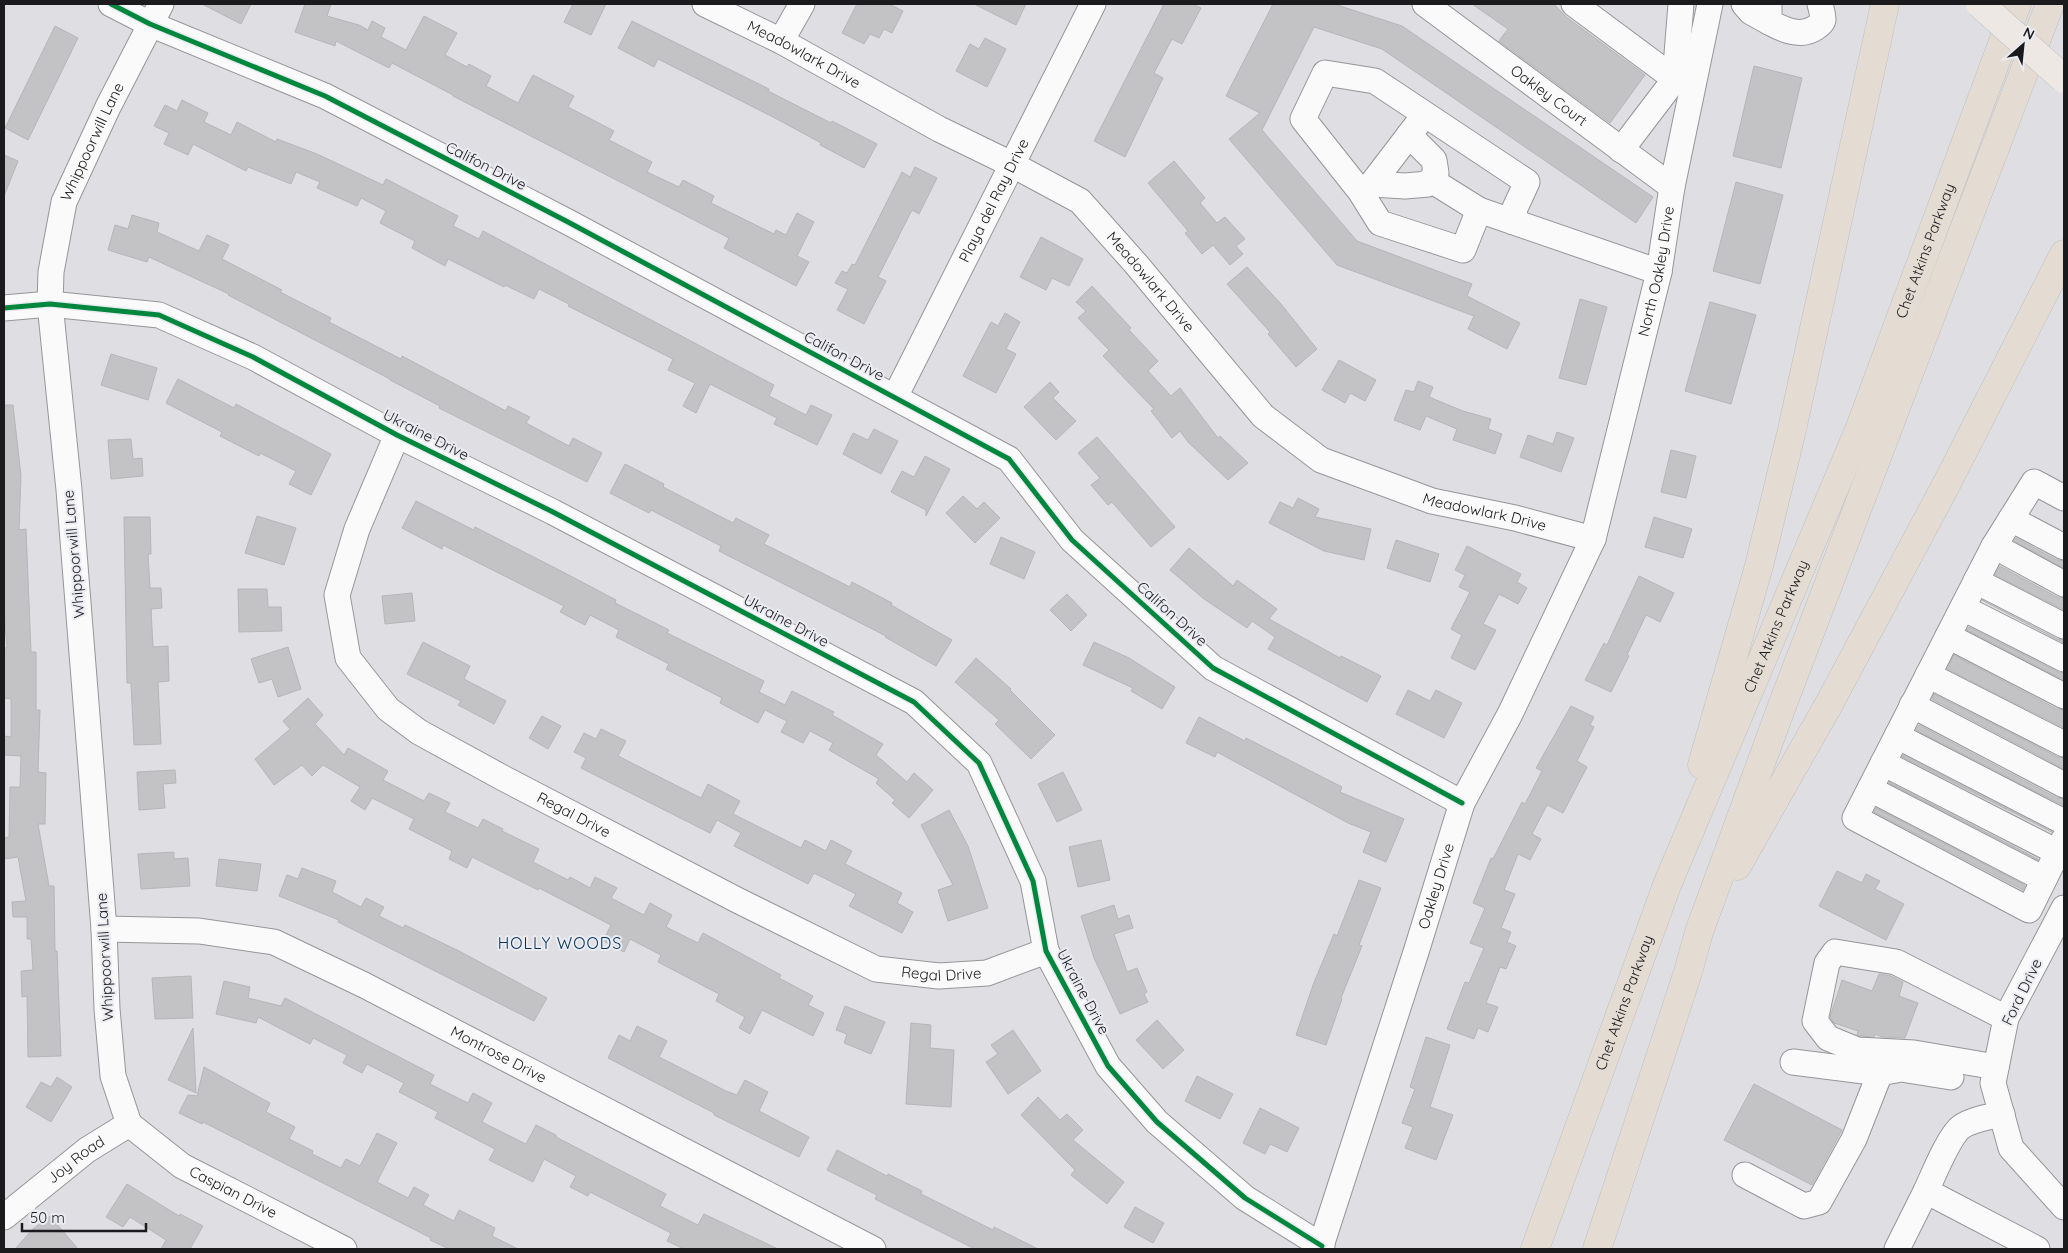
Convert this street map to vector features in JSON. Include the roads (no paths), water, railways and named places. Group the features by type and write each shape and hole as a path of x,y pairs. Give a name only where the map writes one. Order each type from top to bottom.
{"highway":[{"path":"1667,886 1761,557 1791,434 1886,4"},
{"name":"Chet Atkins Parkway","path":"1536,1249 1667,886 1858,430 2016,4"},
{"name":"Chet Atkins Parkway","path":"1597,1249 1688,972 1699,932 1782,706 2050,4"},
{"path":"1699,932 1829,704 1946,485 2064,254"}],"main road":[{"path":"1980,4 2064,79"}],"street":[{"name":"Califon Drive","path":"110,4 155,14 325,96 568,222 1009,459 1072,540 1213,668 1462,803"},
{"name":"Meadowlark Drive","path":"705,4 782,41 939,130 1011,164 1080,201 1136,264 1263,416 1322,460 1432,501 1515,518 1594,539"},
{"path":"782,41 802,4"},
{"name":"Playa del Ray Drive","path":"895,397 1093,4"},
{"name":"Oakley Court","path":"1424,4 1672,187"},
{"path":"1574,4 1684,81"},
{"path":"1621,150 1684,81 1681,4"},
{"name":"North Oakley Drive","path":"1594,539 1659,272 1672,187 1684,81 1710,4"},
{"path":"1744,4 1751,12 1769,13 1786,31 1798,32 1810,32 1826,9"},
{"name":"Whippoorwill Lane","path":"129,1124 113,1076 106,1009 104,929 69,490 50,304 51,272 64,202 155,14"},
{"path":"1479,210 1463,250 1380,223 1368,190 1303,119 1325,73 1375,81 1527,182 1515,208 1512,222"},
{"path":"1368,190 1424,114"},
{"path":"1368,190 1428,184 1436,173 1434,160 1409,136"},
{"path":"1431,180 1479,210 1659,272"},
{"name":"Ukraine Drive","path":"4,308 50,304 160,315 253,357 396,435 553,512 914,702 979,763 1033,880 1046,952 1108,1066 1157,1122 1245,1198 1321,1248"},
{"name":"Regal Drive","path":"396,435 357,529 337,595 348,658 388,709 418,732 451,751 737,900 876,969 939,976 987,973 1046,952"},
{"path":"1883,763 2061,845 2029,910 1855,818 1912,705 1994,546 2034,482 2064,498"},
{"path":"2011,519 2064,547"},
{"name":"Oakley Drive","path":"1321,1248 1462,803 1510,714 1594,539"},
{"path":"1994,546 2064,584"},
{"path":"1976,581 2064,626"},
{"path":"1963,608 2064,659"},
{"path":"1948,636 2064,696"},
{"path":"1928,675 2064,744"},
{"path":"1912,705 2064,785"},
{"path":"1897,736 2064,822"},
{"path":"1870,789 2044,879"},
{"name":"Ford Drive","path":"2064,908 2006,1018 1995,1075 2002,1114 2011,1148 2064,1207"},
{"name":"Montrose Drive","path":"104,929 199,931 274,942 364,985 873,1249"},
{"path":"1995,1075 1914,1053 1857,1050 1828,1038 1815,1021 1827,963 1835,952 1896,962 2006,1018"},
{"path":"1793,1062 1880,1073 1901,1069 1995,1075"},
{"path":"1745,1175 1804,1206 1819,1202 1854,1139 1880,1073"},
{"path":"1897,1249 1953,1138 1961,1128 1971,1122 2002,1114"},
{"name":"Joy Road","path":"4,1217 87,1150 129,1124"},
{"name":"Caspian Drive","path":"129,1124 182,1166 344,1249"},
{"path":"1926,1191 2033,1248"}],"district":[{"name":"HOLLY WOODS","path":"560,943"}]}
